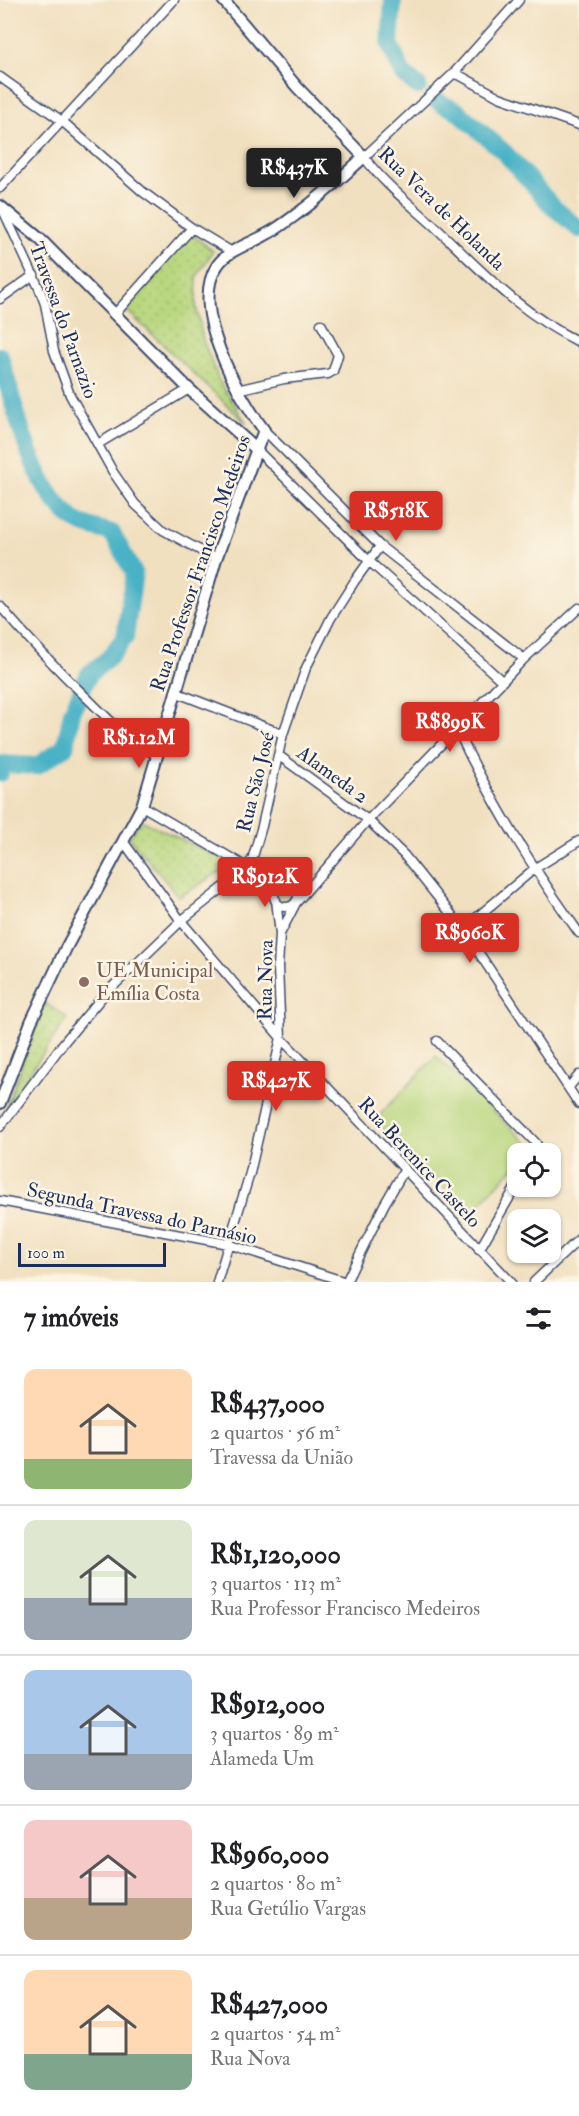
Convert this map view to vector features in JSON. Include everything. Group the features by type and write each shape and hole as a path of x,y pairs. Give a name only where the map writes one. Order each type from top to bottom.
{"street":[{"path":"0,188 174,0"},
{"name":"Rua Vera de Holanda","path":"223,0 297,87 364,158 377,175 501,290 540,321 579,342"},
{"path":"519,0 453,74 364,158 303,210 268,234 232,252 218,265 212,275 209,298 218,346 237,390 264,430 380,546 524,659"},
{"path":"453,74 499,97 579,125"},
{"path":"0,77 62,121 143,192 192,228 232,252"},
{"path":"1,206 40,239 189,389 256,449 370,562 502,681"},
{"name":"Travessa do Parnazio","path":"1,206 34,275 45,304 54,351 70,395 130,497 147,516 172,536 216,559"},
{"path":"114,315 192,228"},
{"path":"0,299 34,275"},
{"path":"237,390 333,372 338,355 321,324"},
{"path":"98,444 189,389"},
{"name":"Rua Professor Francisco Medeiros","path":"0,1103 32,1022 66,948 142,806 216,559 264,430"},
{"name":"Rua São José","path":"0,1127 64,1041 103,996 181,921 246,868 256,845 283,734 295,697 319,641 342,600 380,546"},
{"path":"0,606 72,684 130,740 158,756"},
{"name":"Rua Nova","path":"216,1282 250,1173 281,1038 278,967 280,934 296,903 368,820 457,727 524,659 579,608"},
{"name":"Alameda 2","path":"175,692 283,734"},
{"path":"457,727 482,778 534,869 579,933"},
{"name":"Alameda 2","path":"278,755 368,820 404,855 463,929 579,1104"},
{"path":"142,806 277,888"},
{"path":"463,929 534,869 579,841"},
{"name":"Rua Berenice Castelo","path":"123,842 181,921 281,1038 511,1282"},
{"path":"277,888 283,884 310,887"},
{"path":"276,899 284,906 296,903 298,893 291,884"},
{"path":"277,888 280,934"},
{"path":"437,1041 536,1143"},
{"path":"568,1087 579,1075"},
{"path":"346,1282 384,1205 405,1169"},
{"path":"479,1250 510,1197"},
{"name":"Segunda Travessa do Parnásio","path":"0,1201 228,1244 346,1282"},
{"path":"534,1282 579,1239"}],"green space":[{"path":"189,232 213,251 197,276 196,306 203,340 219,381 247,424 124,308"},
{"path":"141,820 233,864 179,897 129,838"},
{"path":"45,1003 67,1018 5,1110"},
{"path":"436,1056 527,1143 507,1143 507,1175 471,1213 374,1121"}],"waterway":[{"path":"393,0 390,44 402,73 418,86"},
{"path":"434,98 456,110 505,153 553,207 579,229"},
{"path":"0,356 26,444 46,486 58,504 73,519 112,533 134,573 125,637 109,658 89,674 72,712 65,747 37,766 3,764 0,773"}],"place":[{"name":"UE Municipal Emília Costa","path":"84,982"}]}
